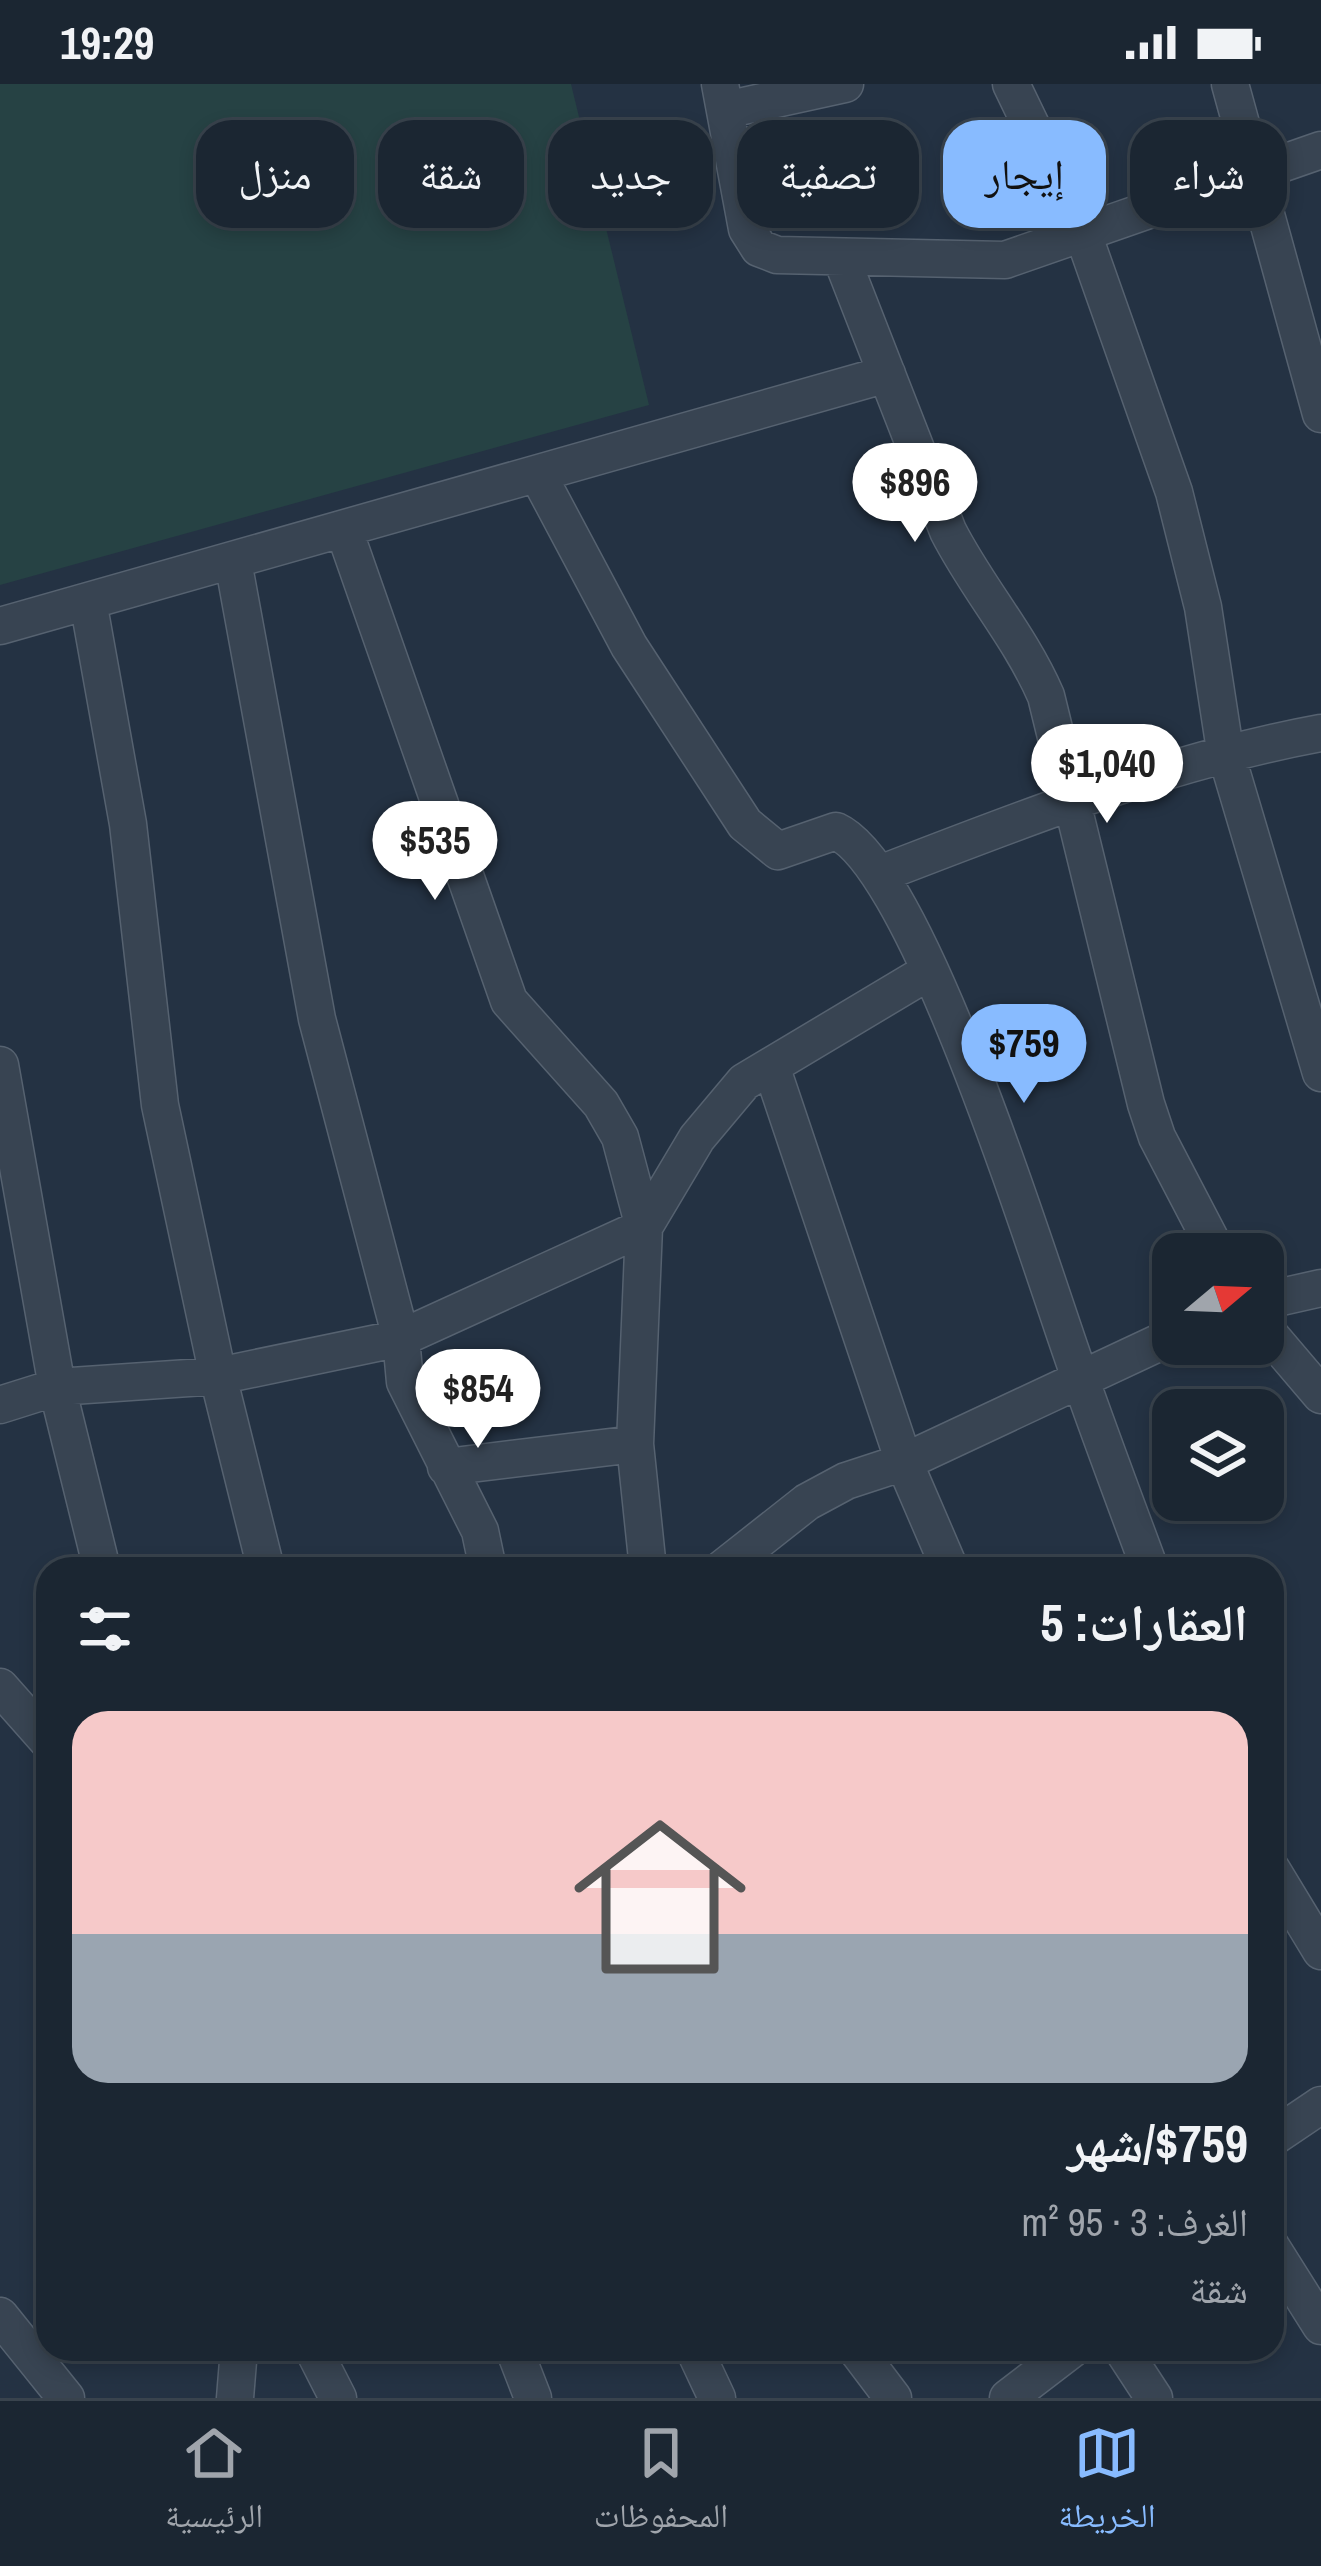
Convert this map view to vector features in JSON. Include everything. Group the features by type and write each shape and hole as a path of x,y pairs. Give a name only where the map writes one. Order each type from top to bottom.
{"street":[{"path":"845,84 722,97 747,230 759,248 777,255 1005,260 1130,215"},
{"path":"1011,84 1082,231 1189,542 1226,750 1321,1073"},
{"path":"1230,84 1240,120"},
{"path":"1287,163 1321,150"},
{"path":"1271,228 1321,414"},
{"path":"842,256 970,574 1029,656 1074,799 1146,1104 1157,1137 1207,1233"},
{"path":"0,626 887,374"},
{"path":"538,476 628,646 746,824 778,850 836,831 855,839 880,874 966,1049 1146,1557"},
{"path":"344,530 509,1001 601,1104 620,1137 644,1227 634,1444 647,1557"},
{"path":"233,561 316,1019 401,1338 405,1382 480,1531 485,1557"},
{"path":"88,601 128,824 160,1105 218,1376 263,1557"},
{"path":"880,874 1074,799 1226,750 1321,733"},
{"path":"0,1405 57,1387 218,1376 401,1338 644,1227 697,1138 744,1082 928,972"},
{"path":"0,1065 57,1387 100,1557"},
{"path":"771,1066 904,1462 945,1557"},
{"path":"1284,1296 1321,1288"},
{"path":"737,1557 807,1502 846,1481 904,1462 1152,1345"},
{"path":"1284,1352 1321,1395"},
{"path":"446,1467 634,1444"},
{"path":"0,1687 36,1728"},
{"path":"1284,1890 1321,1951"},
{"path":"1284,2130 1321,2104"},
{"path":"1284,2267 1321,2326"},
{"path":"0,2316 36,2361"},
{"path":"36,2361 66,2398"},
{"path":"235,2398 238,2361"},
{"path":"319,2361 338,2398"},
{"path":"518,2361 532,2398"},
{"path":"700,2361 717,2398"},
{"path":"865,2361 892,2398"},
{"path":"1008,2398 1056,2361"},
{"path":"1129,2361 1154,2398"}],"green space":[{"path":"0,84 571,84 580,120 548,120 548,228 606,228 649,405 0,585"}]}
